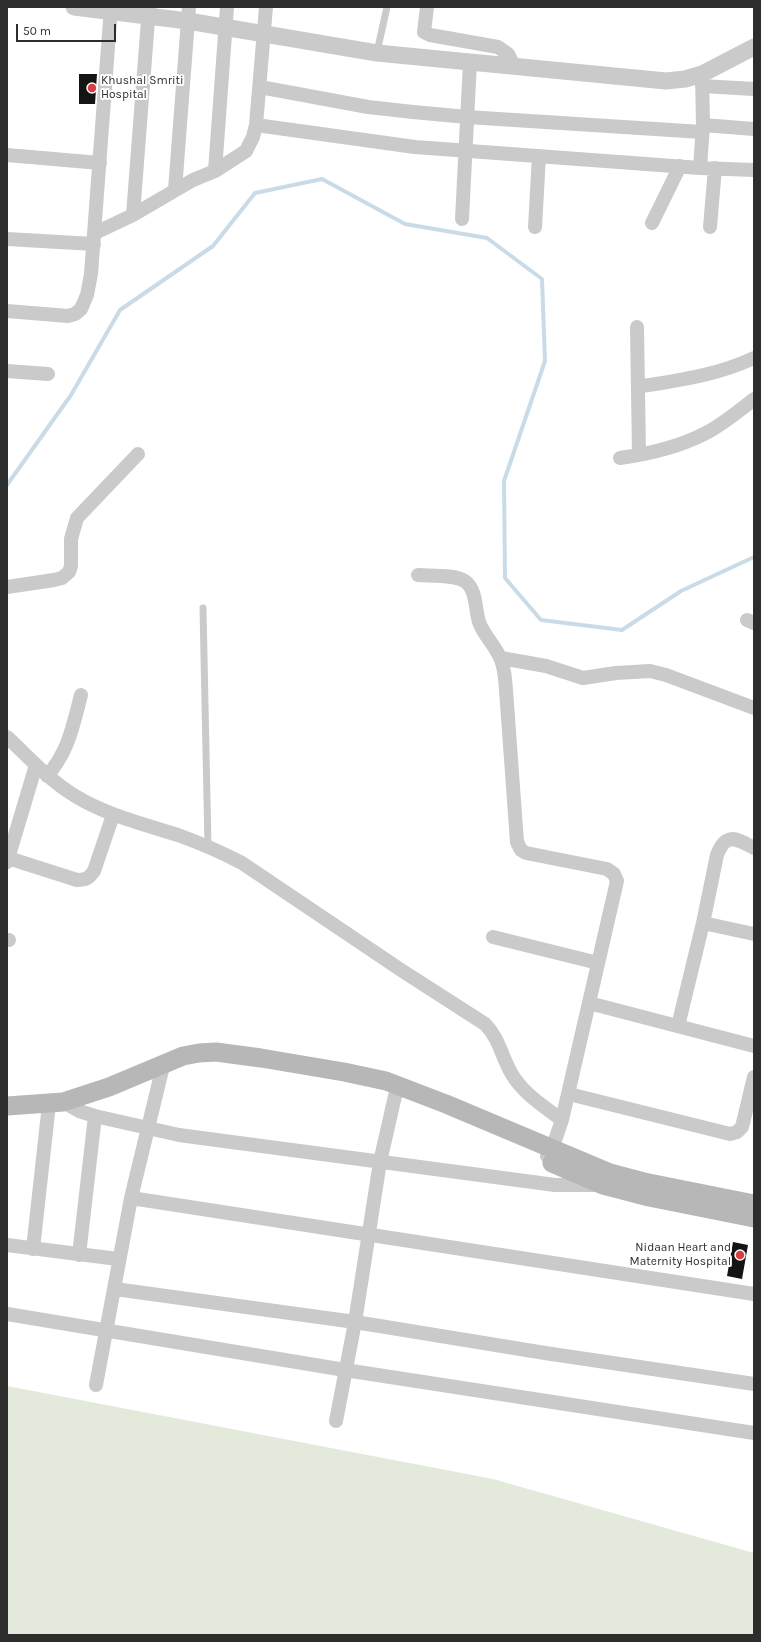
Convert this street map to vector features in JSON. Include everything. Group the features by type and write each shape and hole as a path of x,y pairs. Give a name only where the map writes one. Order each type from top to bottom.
{"main road":[{"path":"7,1106 56,1103 95,1092 163,1066 183,1056 216,1052 261,1058 344,1072 386,1081 397,1091 648,1197 754,1218"},
{"path":"606,1179 644,1182 754,1204"}],"street":[{"path":"74,7 189,14 226,27 377,52 666,81 685,79 702,80 754,89"},
{"path":"215,171 227,7"},
{"path":"7,239 95,239 176,190 215,171 246,151 253,137 256,125 266,7"},
{"path":"427,7 424,32 430,35 498,47 508,54 514,66"},
{"path":"7,311 68,316 75,314 81,309 87,295 95,239 111,9"},
{"path":"133,216 149,11"},
{"path":"176,190 189,14"},
{"path":"702,80 754,47"},
{"path":"462,219 470,62"},
{"path":"700,168 702,80"},
{"path":"260,87 368,107 467,117 702,129 754,129"},
{"path":"256,125 415,147 700,168 754,170"},
{"path":"7,155 100,163"},
{"path":"535,227 539,156"},
{"path":"652,223 680,166"},
{"path":"710,227 715,168"},
{"path":"637,327 639,456"},
{"path":"638,387 705,376 731,369 754,358"},
{"path":"7,371 48,374"},
{"path":"620,458 639,456 669,448 706,433 754,400"},
{"path":"7,587 54,580 62,578 70,572 71,539 77,518 138,454"},
{"path":"418,575 456,578 466,582 474,596 479,621 484,633 501,658 504,669 506,690 517,842 521,850 526,853 608,869 614,874 617,881 569,1094 562,1120 548,1155"},
{"path":"501,658 546,666 583,678 616,673 650,671 666,675 754,708"},
{"path":"47,776 58,764 63,755 81,695"},
{"path":"7,737 47,776 83,801 113,815 208,847 242,863 401,970 485,1024 493,1032 507,1065 515,1078 526,1091 562,1120"},
{"path":"36,766 8,860 77,880 89,878 94,872 113,815"},
{"path":"678,1026 703,923 717,854 721,845 728,840 737,839 754,848"},
{"path":"703,923 754,934"},
{"path":"493,937 598,963"},
{"path":"589,1003 754,1046"},
{"path":"96,1385 130,1198 163,1066"},
{"path":"569,1094 730,1134 737,1132 742,1127 754,1077"},
{"path":"336,1422 355,1322 380,1162 397,1091"},
{"path":"33,1249 56,1103 95,1116 179,1135 555,1185 606,1179"},
{"path":"79,1254 95,1116"},
{"path":"130,1198 754,1294"},
{"path":"7,1245 118,1259"},
{"path":"114,1289 355,1322 545,1353 754,1384"},
{"path":"7,1314 345,1370 754,1433"}],"lane":[{"path":"377,52 387,7"},
{"path":"203,608 208,847"}],"shaded area":[{"path":"7,1386 493,1479 754,1553 754,1635 7,1635"}],"building":[{"path":"79,74 97,74 95,104 79,104"},
{"path":"733,1242 748,1245 742,1279 727,1276"}],"waterway":[{"path":"7,485 71,395 120,310 213,246 255,193 322,179 405,224 487,238 542,279 545,361 504,481 505,578 541,620 622,630 681,591 754,557"}],"place":[{"name":"Khushal Smriti Hospital","path":"92,88"},
{"name":"Nidaan Heart and Maternity Hospital","path":"740,1255"}]}
